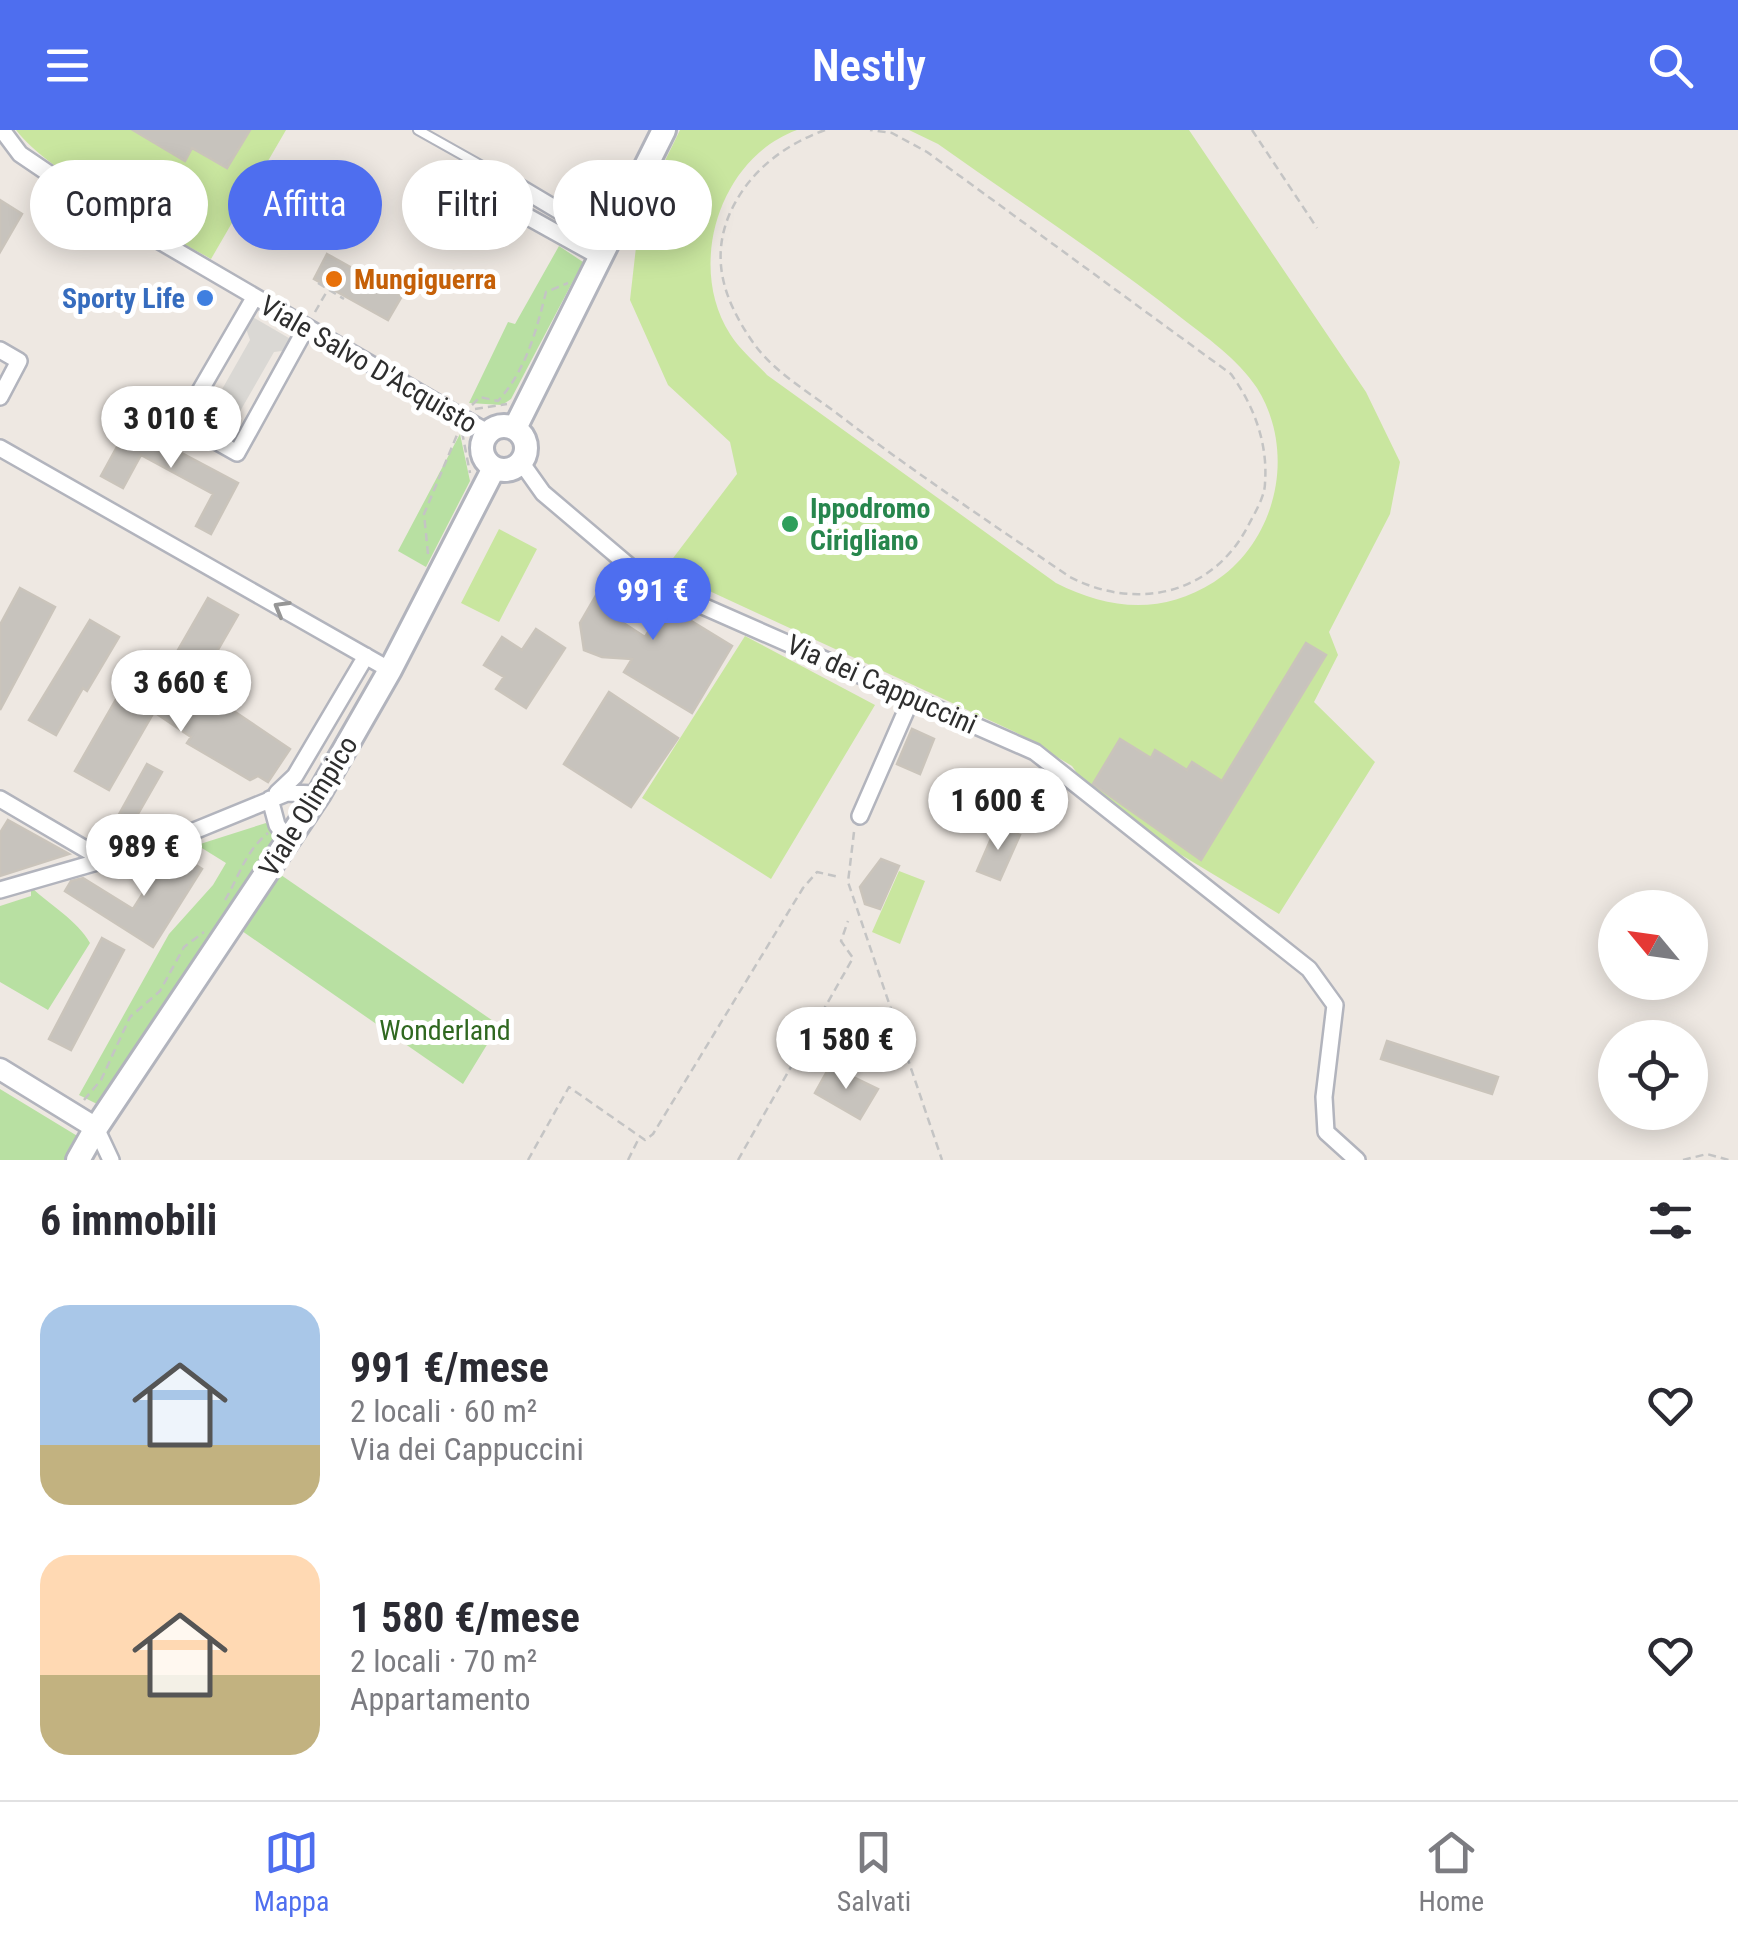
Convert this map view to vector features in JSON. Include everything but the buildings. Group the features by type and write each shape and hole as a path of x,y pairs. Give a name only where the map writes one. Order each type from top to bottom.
{"main road":[{"path":"649,160 664,130"},
{"path":"515,428 604,250"},
{"path":"470,426 515,428 525,440 521,462 509,469 494,468 470,426"},
{"name":"Viale Olimpico","path":"78,1160 390,670 494,468"}],"street":[{"name":"Viale Salvo D'Acquisto","path":"2,130 20,154 79,194 470,426"},
{"path":"254,298 182,422 237,453 306,328"},
{"path":"0,350 19,361 0,398"},
{"path":"0,448 390,670"},
{"name":"Via dei Cappuccini","path":"521,462 543,492 648,582 1035,752 1309,968 1335,1005 1324,1097 1326,1132 1357,1160"},
{"path":"270,799 296,776 366,656"},
{"path":"860,816 912,697"},
{"path":"0,890 104,860 188,827 270,799 300,791 294,824 270,799"},
{"path":"0,799 104,860"},
{"path":"0,1069 96,1128 110,1160"}],"lane":[{"path":"418,130 472,160"}],"path":[{"path":"825,130 768,159 735,202 724,228 719,254 722,286 762,353 902,462 1070,577 1096,590 1134,597 1168,593 1201,579 1237,548 1266,486 1256,414 1238,384 1206,354 927,152 892,133 870,130"},
{"path":"1252,130 1317,228"},
{"path":"306,328 334,279"},
{"path":"470,426 476,399 498,401 510,388 528,356 546,292 574,280 568,294"},
{"path":"318,284 344,299"},
{"path":"472,481 462,437 470,426 474,409 514,400"},
{"path":"860,816 850,843 848,882 942,1160"},
{"path":"528,1160 569,1088 646,1140 653,1134 803,888 817,872 828,872 838,878"},
{"path":"224,914 241,886"},
{"path":"738,1160 853,958 841,942 848,921"},
{"path":"206,940 214,929"},
{"path":"628,1160 640,1136"},
{"path":"1683,1160 1707,1154 1729,1160"}],"green space":[{"path":"16,130 286,130 269,160 228,160 228,230 211,259 195,250 208,250 208,160 48,160"},
{"name":"Ippodromo Cirigliano","path":"680,130 797,130 770,144 748,164 730,189 718,217 712,247 712,160 665,160"},
{"name":"Ippodromo Cirigliano","path":"909,130 1189,130 1366,392 1400,462 1390,514 1329,632 1338,655 1314,702 1375,762 1279,914 1178,853 1088,789 1072,766 1015,732 664,570 737,474 730,442 668,385 630,300 636,250 712,250 711,277 717,307 738,345 767,375 1056,583 1116,603 1175,600 1214,582 1236,565 1266,519 1278,467 1269,413 1257,388 1211,340 1120,271 938,144"},
{"path":"557,250 565,250 583,262 511,399 502,405 469,403 508,322 515,324"},
{"path":"460,434 470,481 426,567 398,551"},
{"path":"499,529 537,549 499,622 461,603"},
{"path":"745,636 875,705 771,879 642,798"},
{"path":"266,823 275,830 279,842 101,1106 79,1095 169,934 213,885 226,863 197,845"},
{"path":"899,871 925,881 900,944 872,932"},
{"name":"Wonderland","path":"281,875 499,1025 463,1084 242,931"},
{"path":"31,887 71,920 90,943 48,1010 0,982 0,906 31,896"},
{"path":"0,1089 79,1137 66,1160 0,1160"}],"shaded area":[{"path":"251,316 294,341 289,350 274,352 227,434 204,421 250,340 245,326"}],"place":[{"name":"Mungiguerra","path":"334,279"},
{"name":"Sporty Life","path":"205,298"},
{"name":"Ippodromo Cirigliano","path":"790,524"}]}
